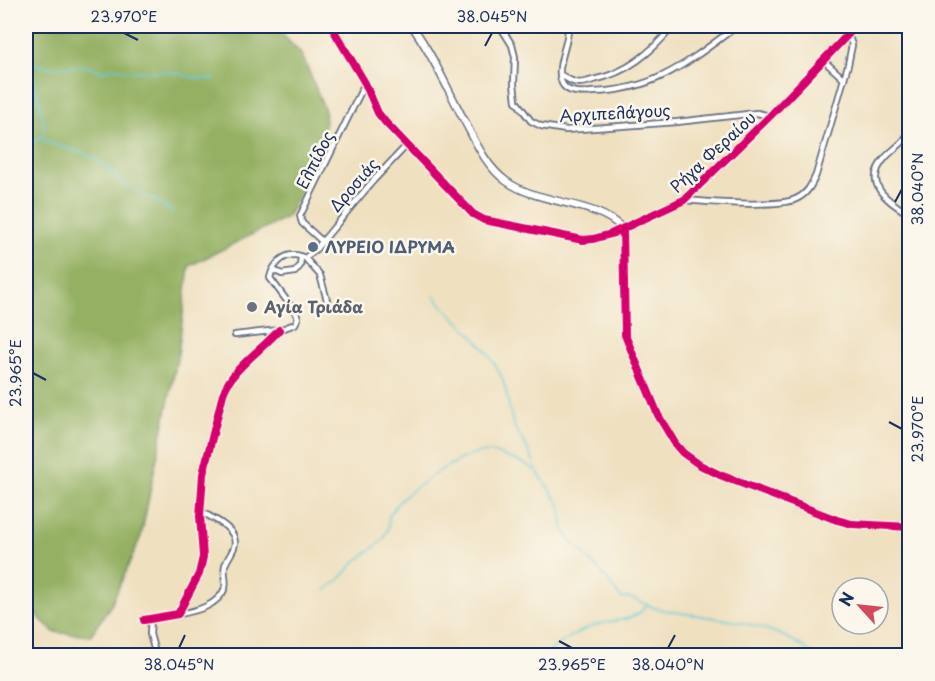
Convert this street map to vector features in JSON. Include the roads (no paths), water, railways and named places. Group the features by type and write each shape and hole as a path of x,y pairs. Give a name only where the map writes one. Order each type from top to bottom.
{"street":[{"name":"Ρήγα Φεραίου","path":"331,26 365,83 378,113 406,146 477,217 584,240 623,229 684,200 770,116 856,26"},
{"path":"412,26 477,146 499,175 512,185 532,194 607,216 623,229 625,335 658,415 669,435 683,453 720,475 837,520 852,524 909,527"},
{"name":"Αρχιπελάγους","path":"500,26 512,45 515,57 516,101 531,121 541,126 566,130 677,122 757,113 770,116"},
{"path":"568,26 561,75 565,87 579,93 605,92 650,82 678,69 737,26"},
{"path":"561,75 574,82 580,82 606,78 619,73 643,57 673,26"},
{"path":"684,200 786,202 794,201 807,192 816,176 844,79 852,45 848,34"},
{"path":"823,60 844,79"},
{"name":"Ελπίδος","path":"323,242 302,223 300,216 365,83"},
{"path":"909,130 899,146 885,158 879,167 877,185 883,197 909,216"},
{"name":"Δροσιάς","path":"273,270 282,274 295,272 303,257 323,242 372,182 406,146"},
{"path":"235,335 279,330 295,324 298,318 270,278 283,257 295,255 303,257 320,275 328,304"},
{"path":"909,307 909,312"},
{"path":"178,614 199,574 203,557 200,511 203,474 226,384 279,330"},
{"path":"144,620 207,606 225,587 226,563 236,546 230,531 200,511"},
{"path":"151,618 150,634 156,656"}],"waterway":[{"path":"26,54 44,126 43,134 26,145"},
{"path":"30,62 48,67 84,66 102,72 118,68 126,71 171,72 195,78 214,79"},
{"path":"40,139 94,158 128,187 154,199 172,212"},
{"path":"434,296 481,345 496,366 504,384 515,428 530,453 536,469"},
{"path":"326,590 354,563 383,540 388,529 389,516 407,494 442,469 463,458 478,453 492,452 523,463 537,471 560,505 564,530 621,598 631,598 654,608 761,627 780,634 815,656"},
{"path":"543,656 580,632 599,624 628,618 641,612 645,607"}],"place":[{"name":"ΛΥΡΕΙΟ ΙΔΡΥΜΑ","path":"313,247"},
{"name":"Αγία Τριάδα","path":"252,307"}]}
